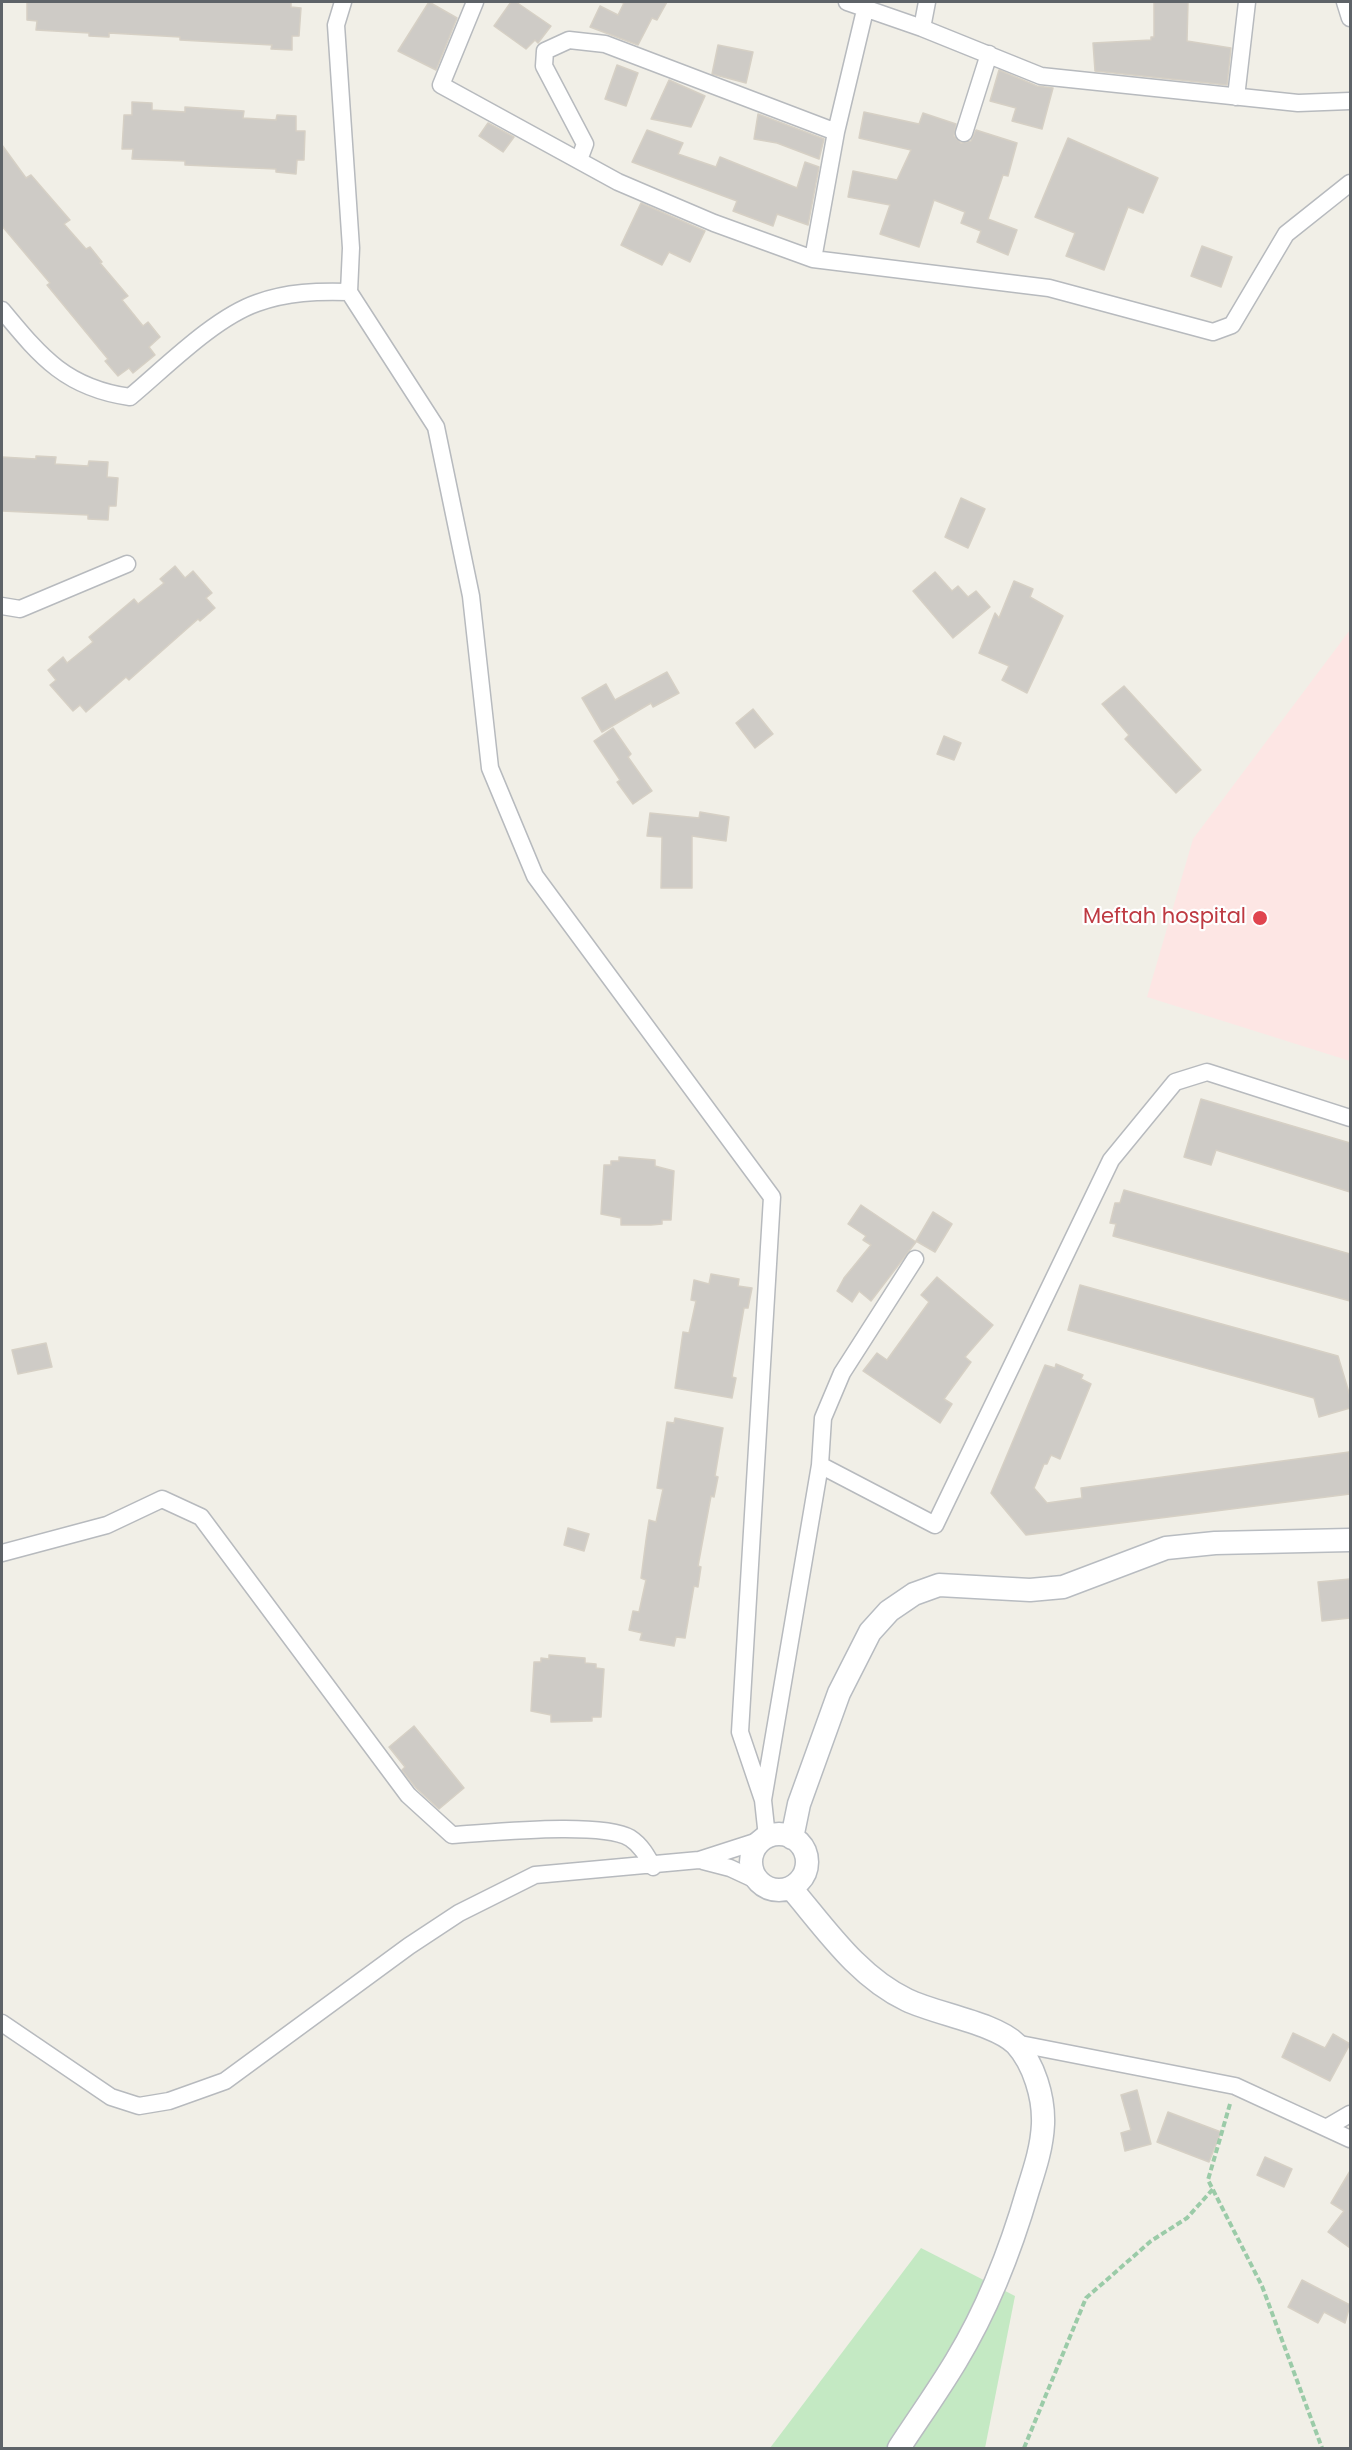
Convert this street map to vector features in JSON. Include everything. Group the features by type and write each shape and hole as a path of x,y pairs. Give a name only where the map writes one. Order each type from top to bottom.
{"main road":[{"path":"792,1838 799,1804 839,1693 870,1632 890,1611 914,1594 939,1585 1030,1590 1063,1587 1166,1548 1215,1543 1350,1540"},
{"path":"784,1835 792,1838 804,1850 806,1859 803,1876 790,1888 773,1890 758,1881 753,1874 751,1856 764,1839 784,1835"},
{"path":"790,1888 852,1960 885,1989 930,2010 994,2030 1015,2043 1030,2064 1038,2087 1044,2122 1035,2168 1016,2229 981,2313 957,2360 899,2448"}],"street":[{"path":"343,2 336,25 351,248 349,292 436,427 471,596 490,768 535,876 772,1197 740,1732 763,1800"},
{"path":"475,2 441,85 628,186 813,259 1049,288 1213,332 1232,325 1286,234 1350,183"},
{"path":"847,2 866,6 1041,76 1298,103 1350,101"},
{"path":"922,28 927,2"},
{"path":"1236,97 1247,2"},
{"path":"1345,2 1350,18"},
{"path":"813,259 836,132 866,6"},
{"path":"579,160 585,144 544,66 545,51 569,40 605,44 836,132"},
{"path":"964,133 989,54"},
{"path":"2,310 65,376 103,393 130,397 213,328 256,303 310,291 349,292"},
{"path":"2,606 20,609 127,564"},
{"path":"820,1465 935,1524 1111,1160 1175,1082 1207,1072 1350,1118"},
{"path":"2,2023 111,2097 139,2106 169,2101 225,2081 408,1946 459,1913 535,1875 653,1867 699,1860 764,1839 763,1800 820,1465 823,1418 842,1373 915,1259"},
{"path":"2,1553 107,1526 162,1499 201,1517 408,1795 452,1835 570,1829 617,1833 641,1847 653,1867"},
{"path":"699,1860 730,1868 758,1881"},
{"path":"1015,2043 1235,2086 1350,2139"},
{"path":"1326,2128 1350,2114"}],"path":[{"path":"1235,2086 1208,2180 1262,2286 1322,2448"},
{"path":"1024,2448 1086,2298 1151,2241 1187,2218 1213,2189"}],"shaded area":[{"name":"Meftah hospital","path":"1350,630 1350,1061 1147,997 1193,839"}],"green space":[{"path":"921,2248 1015,2296 985,2448 770,2448"}],"building":[{"path":"27,2 291,2 291,7 301,8 299,36 292,36 292,50 271,49 272,45 180,40 180,37 109,33 109,37 89,36 89,33 36,30 37,21 27,20"},
{"path":"429,2 457,18 436,70 398,51"},
{"path":"511,2 516,2 551,26 538,43 535,40 526,49 494,26"},
{"path":"620,2 667,2 657,20 652,18 638,45 590,27 600,6 618,15 624,3"},
{"path":"1154,2 1188,2 1187,41 1231,48 1227,85 1095,71 1093,43 1151,40 1151,37 1154,37"},
{"path":"718,45 753,52 746,83 712,74"},
{"path":"617,65 638,73 626,106 605,99"},
{"path":"999,70 1037,86 1053,88 1042,129 1012,121 1016,108 990,101"},
{"path":"669,80 705,96 691,127 651,119"},
{"path":"132,102 152,103 152,110 185,112 185,107 244,111 243,118 276,120 277,115 296,116 296,131 305,131 304,160 297,160 296,174 276,172 276,169 185,165 185,161 132,159 133,149 122,149 124,115 132,115"},
{"path":"864,112 919,124 923,113 956,124 954,136 961,143 971,141 976,130 1017,143 1008,176 1003,175 988,219 1017,230 1008,255 977,242 981,231 961,223 965,212 934,200 919,247 880,234 890,205 848,197 853,171 897,180 911,150 859,138"},
{"path":"758,114 824,139 819,159 777,143 754,139"},
{"path":"488,123 514,137 503,152 479,136"},
{"path":"647,130 683,143 678,154 716,167 720,157 797,188 805,162 819,167 808,225 777,214 773,226 733,211 737,201 632,162"},
{"path":"1068,138 1158,178 1143,213 1128,207 1104,270 1066,256 1075,233 1035,217"},
{"path":"2,145 26,178 31,175 70,220 64,224 86,249 90,247 102,262 100,263 128,296 122,300 143,326 148,322 160,337 149,347 155,355 133,373 129,368 118,376 105,361 108,359 47,285 50,283 2,226"},
{"path":"641,203 705,231 690,262 669,252 662,265 621,245"},
{"path":"1202,246 1232,257 1221,287 1191,276"},
{"path":"36,456 56,457 55,464 88,466 89,461 108,462 107,477 118,478 116,506 109,506 108,520 88,519 88,515 2,511 2,457 36,459"},
{"path":"961,498 985,509 968,548 945,537"},
{"path":"175,566 185,578 193,571 212,593 206,598 215,608 200,621 198,619 129,680 126,677 86,712 80,705 73,711 50,685 56,680 48,670 63,657 67,663 93,642 89,637 134,599 138,604 164,583 160,579"},
{"path":"935,572 952,591 958,586 968,597 976,591 990,607 953,638 913,591"},
{"path":"1014,581 1033,589 1030,597 1063,616 1027,693 1002,680 1009,666 979,653 995,613 999,618"},
{"path":"667,672 679,693 653,707 651,703 602,732 582,698 606,684 615,700"},
{"path":"1124,686 1201,770 1176,793 1125,739 1129,735 1102,704"},
{"path":"753,709 773,734 755,748 736,723"},
{"path":"613,728 631,754 628,757 652,791 633,804 617,782 620,780 594,741"},
{"path":"944,736 961,743 954,760 937,754"},
{"path":"700,812 729,817 726,841 692,836 692,888 661,888 662,837 647,836 650,813 699,818"},
{"path":"1201,1099 1350,1143 1350,1192 1216,1150 1211,1165 1184,1157"},
{"path":"619,1157 655,1160 655,1166 674,1171 671,1220 662,1220 662,1224 621,1225 621,1218 601,1214 604,1165 611,1165 611,1161 619,1161"},
{"path":"1124,1190 1350,1254 1350,1301 1113,1236 1116,1224 1110,1223 1115,1203 1120,1203"},
{"path":"861,1205 916,1242 871,1301 859,1291 852,1302 837,1291 844,1278 871,1245 863,1240 866,1236 848,1224"},
{"path":"933,1212 952,1224 935,1252 916,1241"},
{"path":"711,1274 739,1279 738,1286 752,1288 748,1308 744,1308 732,1377 736,1378 732,1398 675,1388 683,1332 689,1333 696,1301 691,1300 694,1280 709,1284"},
{"path":"937,1277 993,1325 965,1357 971,1362 944,1399 952,1404 940,1423 863,1371 877,1353 887,1360 929,1302 921,1295"},
{"path":"1080,1285 1338,1356 1350,1396 1350,1408 1319,1417 1314,1398 1068,1330"},
{"path":"46,1343 52,1367 18,1374 12,1350"},
{"path":"1056,1364 1083,1375 1081,1379 1091,1384 1060,1459 1051,1455 1047,1464 1044,1464 1034,1488 1047,1503 1082,1498 1081,1488 1349,1452 1350,1494 1026,1535 991,1493 1045,1365 1055,1368"},
{"path":"675,1418 723,1428 715,1476 718,1477 714,1497 711,1496 698,1566 701,1567 698,1587 694,1586 685,1638 676,1637 674,1646 640,1640 642,1633 629,1630 633,1611 639,1612 646,1580 641,1578 649,1520 656,1522 663,1489 657,1488 667,1422 674,1423"},
{"path":"568,1528 589,1534 584,1551 564,1545"},
{"path":"1350,1579 1350,1618 1322,1621 1318,1582"},
{"path":"549,1655 585,1658 585,1663 596,1664 596,1668 604,1669 601,1717 592,1717 592,1721 551,1722 551,1715 531,1711 534,1662 541,1662 541,1658 549,1659"},
{"path":"414,1726 464,1788 439,1809 416,1788 402,1770 405,1767 389,1747"},
{"path":"1293,2033 1325,2048 1333,2034 1350,2044 1330,2081 1282,2057"},
{"path":"1137,2090 1151,2144 1125,2151 1121,2133 1131,2130 1121,2095"},
{"path":"1168,2112 1221,2132 1209,2162 1157,2142"},
{"path":"1265,2157 1292,2169 1284,2187 1257,2175"},
{"path":"1350,2171 1350,2248 1328,2232 1344,2211 1331,2203"},
{"path":"1302,2280 1350,2305 1345,2323 1324,2312 1318,2323 1288,2307"}],"place":[{"name":"Meftah hospital","path":"1260,918"}]}
